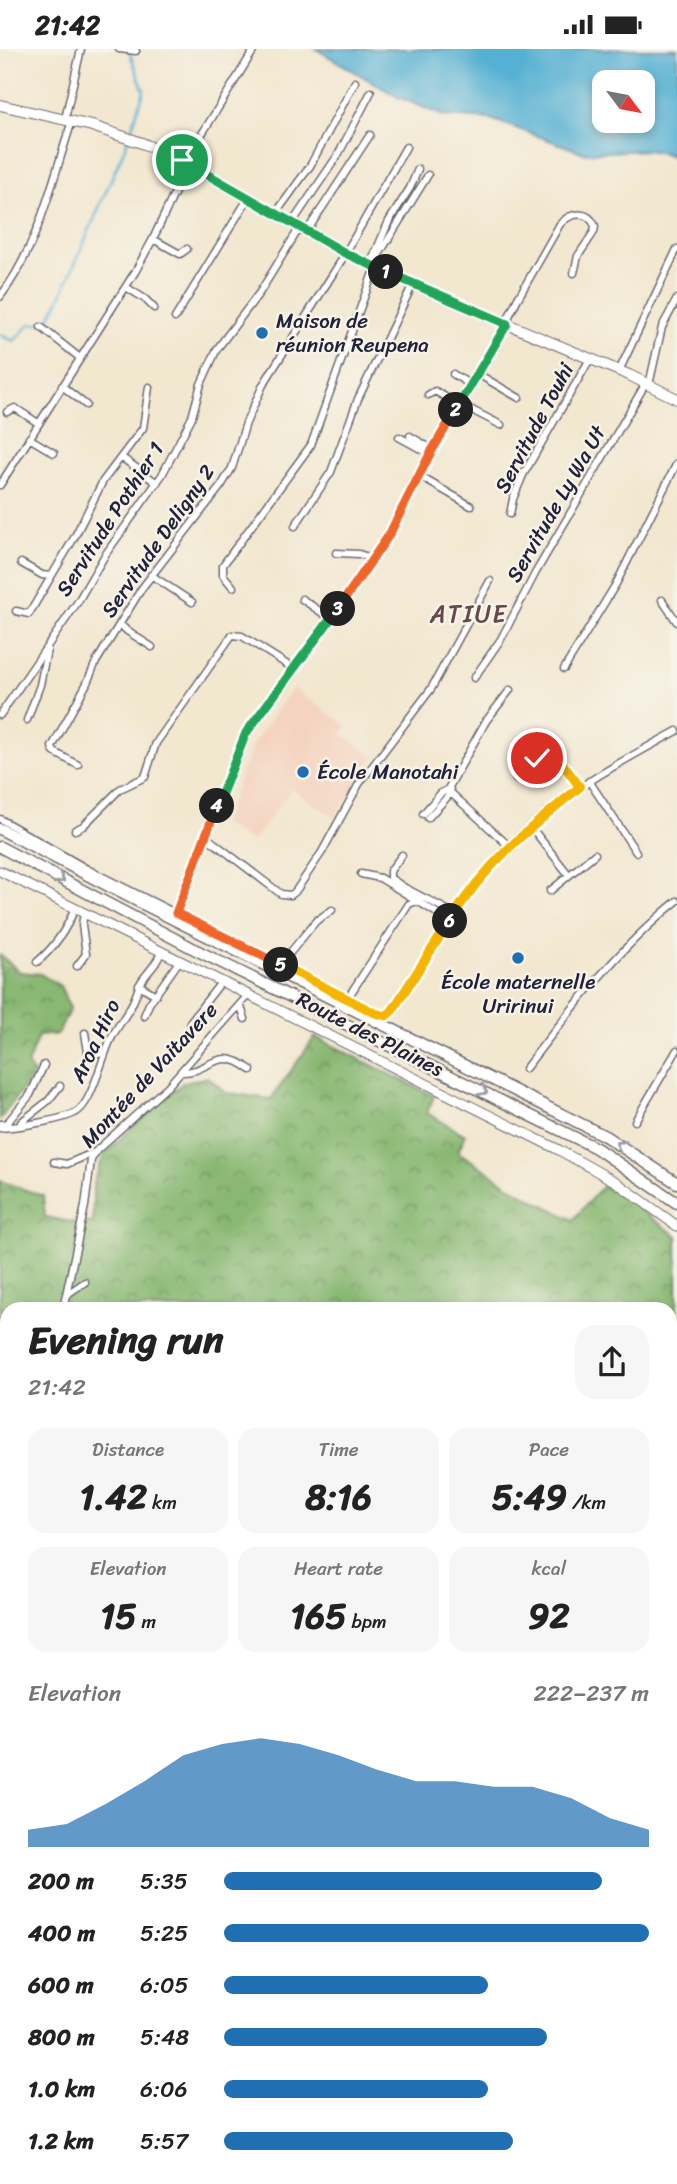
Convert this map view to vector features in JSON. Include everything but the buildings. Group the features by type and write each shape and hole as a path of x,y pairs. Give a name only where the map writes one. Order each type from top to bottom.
{"highway":[{"name":"Route des Plaines","path":"0,829 165,916 605,1136 677,1182"},
{"name":"Route des Plaines","path":"0,847 200,952 596,1148 677,1203"}],"main road":[{"path":"0,105 69,120 123,136 187,163 345,253 619,371 677,399"},
{"name":"Route des Plaines","path":"0,871 586,1164 634,1194 677,1226"}],"street":[{"path":"0,297 21,266 34,237 69,120 81,49"},
{"path":"119,49 136,51"},
{"path":"1,483 126,287 153,239 187,163 254,50"},
{"path":"276,213 310,166 355,82"},
{"path":"300,227 371,92"},
{"path":"300,227 370,135"},
{"name":"Servitude Deligny 2","path":"78,765 54,751 52,747 96,662 151,575 221,487 232,468 246,423 263,385 345,253 405,146"},
{"path":"233,587 223,575 223,565 311,445 389,221 410,188 418,169"},
{"path":"372,266 428,174"},
{"path":"175,318 249,197"},
{"path":"176,913 246,733 374,559 431,452 507,324 517,300 554,236 568,216 581,215 593,221 594,232 578,256 574,272"},
{"name":"Servitude Pothier 1","path":"0,715 82,596 105,555 157,484 192,417 201,384 217,349 260,292 300,227"},
{"path":"153,239 180,254 187,250"},
{"path":"619,371 677,249"},
{"path":"295,526 331,472 358,399 413,284"},
{"path":"126,287 152,303"},
{"name":"Servitude Ly Wa Ut","path":"474,678 501,639 536,572 647,384 662,327 677,299"},
{"path":"41,327 80,358"},
{"name":"Servitude Touhi","path":"510,514 523,475 590,359"},
{"path":"453,374 471,385"},
{"path":"478,374 519,398"},
{"path":"62,386 86,405"},
{"path":"16,611 29,614 74,538 103,481 143,428 149,387"},
{"path":"428,395 435,391 502,425"},
{"path":"7,412 15,408 38,423"},
{"path":"410,436 431,452"},
{"path":"399,437 431,452"},
{"path":"29,438 54,453"},
{"path":"121,457 157,484"},
{"path":"564,669 616,584 677,463"},
{"path":"419,476 471,506"},
{"path":"336,553 359,554 374,559"},
{"path":"21,563 50,576"},
{"path":"151,575 192,602"},
{"path":"205,836 281,894 295,893 322,852 359,784 431,689 490,581"},
{"path":"302,599 331,619"},
{"path":"662,600 677,622"},
{"path":"120,624 127,632 152,647"},
{"path":"75,829 83,826 120,789 145,777 156,743 232,635 242,636 294,669"},
{"path":"27,720 40,685 48,645"},
{"path":"450,791 486,721 510,690"},
{"path":"0,819 87,869 375,1013 386,1016 399,1001 478,881 509,846 580,787 677,731"},
{"path":"516,779 549,746 580,787"},
{"path":"589,781 636,852"},
{"path":"425,816 441,793 450,791"},
{"path":"450,791 509,846"},
{"path":"531,827 569,876"},
{"path":"550,891 595,854"},
{"path":"402,855 390,871 390,878 453,917"},
{"path":"361,874 380,878 416,901 453,917"},
{"path":"347,999 409,904 416,901"},
{"path":"525,1069 568,1014 635,937 677,901"},
{"path":"280,965 316,921 332,910"},
{"path":"37,962 51,949 79,911"},
{"path":"78,966 86,954 79,911"},
{"name":"Aroa Hiro","path":"0,1126 21,1126 74,1114 81,1109 92,1091 105,1051 133,1003 139,985 161,951"},
{"path":"144,1016 180,960"},
{"path":"190,1022 222,981"},
{"path":"139,985 156,995"},
{"name":"Montée de Vaitavere","path":"64,1302 85,1206 88,1173 95,1152 181,1072 248,994"},
{"path":"240,1005 245,1019"},
{"path":"85,1033 88,1052 98,1054 105,1051"},
{"path":"635,1121 677,1050"},
{"path":"181,1072 190,1072 221,1058 251,1070"},
{"path":"0,1126 6,1123 30,1095 44,1065"},
{"path":"21,1126 21,1122 48,1101 60,1086"},
{"path":"54,1162 67,1164 95,1152"},
{"path":"66,1295 85,1282"}],"shaded area":[{"name":"École Manotahi","path":"293,688 347,726 342,734 373,756 335,818 291,789 252,842 222,824 253,744"}],"green space":[{"path":"0,955 20,972 40,974 60,986 70,1008 58,1034 38,1036 27,1065 34,1074 0,1119"},
{"path":"315,1037 434,1096 427,1113 465,1135 458,1152 521,1193 573,1220 604,1184 677,1236 677,1302 0,1302 0,1181 43,1196 45,1217 93,1223 93,1184 104,1155 184,1082 208,1077 226,1093 271,1099"}],"water":[{"path":"316,49 677,49 677,159 647,150 584,153 491,119 444,116 398,97"}],"waterway":[{"path":"0,335 14,341 30,324 46,323 58,303 126,145 144,91 129,51"}],"place":[{"name":"Maison de réunion Reupena","path":"262,333"},
{"name":"École Manotahi","path":"303,772"},
{"name":"École maternelle Uririnui","path":"518,958"}],"district":[{"name":"ATIUE","path":"469,614"}],"route":[{"path":"182,160 345,253 507,324 440,435 378,554 246,733 176,913 375,1013 389,1015 452,918 492,864 542,816 580,787 549,746 537,758"}]}
